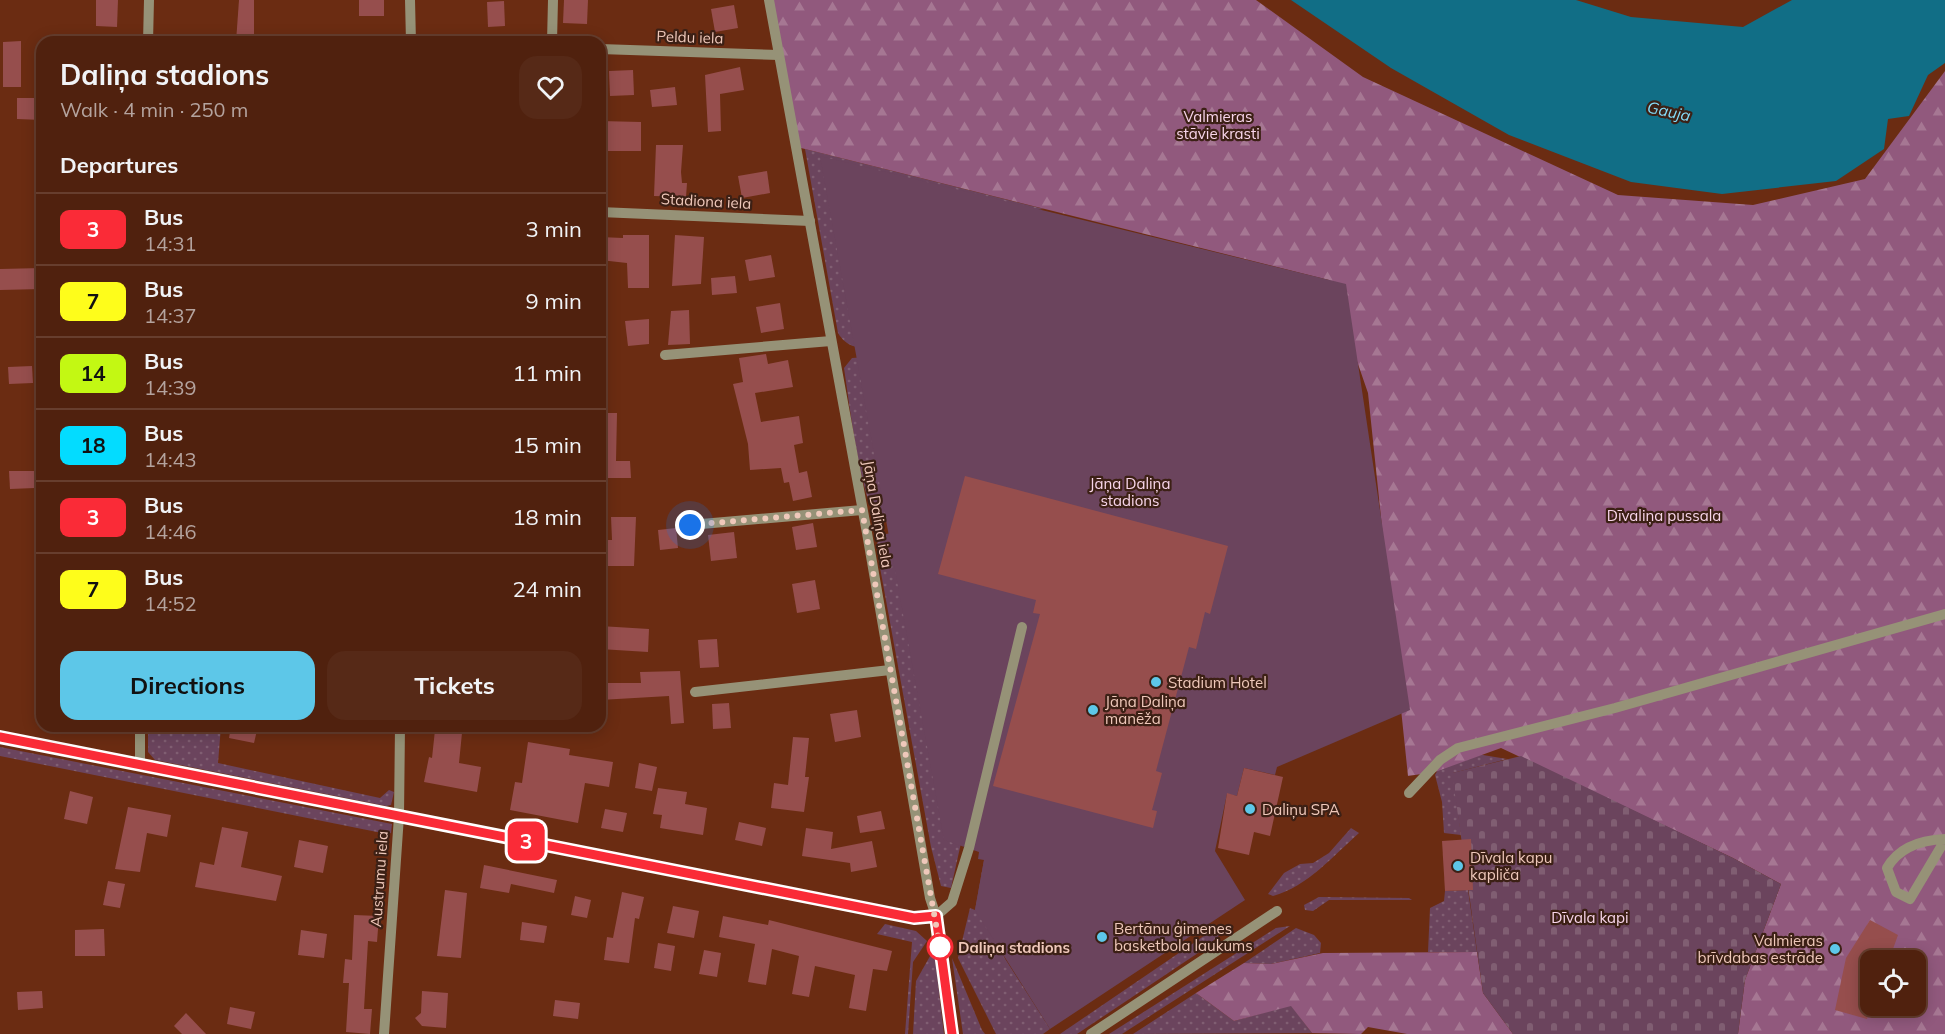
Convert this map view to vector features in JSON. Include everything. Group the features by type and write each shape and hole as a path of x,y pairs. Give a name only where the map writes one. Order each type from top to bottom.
{"street":[{"path":"148,36 149,0"},
{"path":"410,0 411,36"},
{"path":"552,36 553,0"},
{"name":"Jāņa Daliņa iela","path":"769,0 930,898 936,916 952,1034"},
{"name":"Peldu iela","path":"606,49 779,55"},
{"name":"Stadiona iela","path":"606,212 810,221"},
{"path":"665,355 831,341"},
{"path":"690,525 862,510"},
{"path":"1409,792 1440,760 1458,748 1615,708 1945,614"},
{"path":"0,737 914,918 936,916 952,902 969,848 1022,627"},
{"path":"695,692 890,670"},
{"path":"140,732 140,764"},
{"name":"Austrumu iela","path":"384,1034 399,816 400,732"},
{"path":"1932,839 1945,840 1910,899 1896,892 1887,868 1893,858 1907,848 1932,839"},
{"path":"1092,1034 1276,911"}],"green space":[{"name":"Dīvaliņa pussala","path":"769,0 1256,0 1363,77 1618,195 1753,205 1865,179 1945,71 1945,1034 1738,1034 1745,980 1781,884 1733,858 1501,748 1435,772 1408,776 1368,393 1329,280 797,147"},
{"path":"805,149 1044,209 1000,214 883,348 852,346 838,333"},
{"name":"Jāņa Daliņa stadions","path":"820,156 1346,284 1410,710 1277,767 1275,775 1244,768 1237,796 1227,794 1215,851 1245,900 1050,1029 975,910 984,860 978,859 979,852 944,840"},
{"path":"867,357 889,517 877,519 865,490 860,469 844,368 852,358"},
{"path":"900,531 961,843 951,888 941,886 931,847 879,562 877,543 886,534"},
{"path":"148,732 221,732 218,763 380,798 389,790 394,792 391,805 386,806 155,760 148,752"},
{"path":"0,747 392,824 391,833 0,756"},
{"path":"1471,753 1507,759 1453,773 1461,835 1444,833 1442,802 1435,775 1439,768"},
{"name":"Dīvala kapi","path":"1521,756 1733,858 1781,884 1745,980 1738,1034 1513,1034 1483,993 1452,773"},
{"path":"1351,828 1359,833 1309,878 1285,892 1273,896 1268,894 1284,873 1300,864 1313,863 1329,853"},
{"path":"984,860 1004,957 1050,1029 1043,1034 996,1034 958,958 970,908 975,910"},
{"path":"1468,890 1477,952 1428,952 1430,908 1444,901 1445,891"},
{"path":"1319,897 1409,898 1412,900 1329,900 1313,911 1305,910 1304,905"},
{"path":"885,924 916,931 927,941 913,962 908,1034 905,1034 912,942 877,934"},
{"path":"1220,925 1221,934 1204,949 1077,1034 1060,1034"},
{"path":"1290,926 1122,1034 1109,1034 1276,928"},
{"path":"1296,928 1314,935 1321,943 1320,953 1271,964 1244,963"},
{"path":"934,949 944,1034 913,1034 916,981"},
{"path":"1477,952 1483,993 1513,1034 1407,1034 1368,1027 1361,1034 1312,1033 1291,1006 1234,1021 1196,993 1244,963 1271,964 1323,953"},
{"path":"952,958 982,1030 985,1034 963,1034"},
{"path":"1196,993 1234,1021 1291,1005 1312,1033 1133,1034"}],"water":[{"name":"Gauja","path":"1291,0 1576,0 1631,17 1743,27 1792,0 1945,0 1945,63 1928,75 1909,116 1888,119 1884,149 1836,181 1722,194 1631,182 1509,135 1391,68"}],"building":[{"path":"96,0 118,0 117,27 96,26"},
{"path":"239,0 254,0 254,36 236,36"},
{"path":"359,0 384,0 384,16 359,16"},
{"path":"564,0 588,0 587,24 563,23"},
{"path":"504,1 505,26 488,27 487,2"},
{"path":"734,5 738,28 715,32 711,9"},
{"path":"21,41 21,87 3,87 3,42"},
{"path":"740,67 744,90 720,94 721,131 708,132 705,75"},
{"path":"633,70 634,95 610,96 609,71"},
{"path":"675,87 677,105 652,107 650,90"},
{"path":"17,98 36,98 36,120 17,119"},
{"path":"606,121 641,122 641,151 606,151"},
{"path":"656,145 683,145 681,172 682,183 687,183 686,197 654,196"},
{"path":"767,171 770,193 742,198 738,176"},
{"path":"623,235 649,235 649,288 628,288 627,263 606,261 606,237 623,238"},
{"path":"675,235 704,237 701,284 672,286"},
{"path":"771,255 775,277 749,281 745,260"},
{"path":"36,268 36,289 0,290 0,269"},
{"path":"735,276 737,293 712,295 711,278"},
{"path":"780,303 784,329 761,333 756,307"},
{"path":"689,310 690,344 668,345 671,311"},
{"path":"649,319 649,344 628,346 625,321"},
{"path":"766,354 768,364 788,360 793,387 755,393 761,422 799,416 803,443 794,445 799,473 807,471 812,497 793,501 789,482 784,483 781,468 750,470 748,444 733,384 743,382 739,358"},
{"path":"32,366 33,383 9,384 8,367"},
{"path":"606,413 617,413 616,461 630,461 631,478 606,478"},
{"path":"9,471 34,471 35,488 10,489"},
{"name":"Jāņa Daliņa manēža","path":"965,476 1228,546 1210,614 1205,612 1196,649 1189,647 1156,771 1162,773 1152,810 1157,811 1153,828 993,786 1040,614 1033,613 1036,600 938,574"},
{"path":"611,517 636,517 634,566 606,566 606,540 612,540"},
{"path":"813,523 817,547 796,550 792,527"},
{"path":"676,528 678,548 660,550 658,530"},
{"path":"734,532 737,558 711,561 708,535"},
{"path":"815,580 820,609 797,613 792,584"},
{"path":"606,626 649,629 648,652 606,649"},
{"path":"717,639 719,667 700,668 698,640"},
{"path":"680,671 684,723 671,724 669,696 606,700 606,683 641,683 640,672"},
{"path":"729,703 731,728 713,729 712,704"},
{"path":"857,710 861,737 835,742 830,714"},
{"path":"230,732 257,732 254,743 229,738"},
{"path":"435,732 462,733 459,763 481,767 477,792 424,782 429,757 432,758"},
{"path":"793,737 809,738 805,777 809,777 804,812 771,808 774,783 788,785"},
{"path":"528,742 570,749 569,755 613,762 609,787 585,783 578,823 510,810 515,782 522,783"},
{"path":"639,763 657,767 652,791 635,788"},
{"name":"Daliņu SPA","path":"1244,768 1283,777 1270,836 1254,832 1249,855 1218,848 1227,793 1237,796"},
{"path":"658,788 687,792 685,804 707,808 703,835 660,828 662,815 653,814"},
{"path":"70,791 93,797 87,824 64,819"},
{"path":"128,807 171,815 167,837 147,833 140,872 115,869"},
{"path":"605,809 627,813 623,832 601,828"},
{"path":"881,811 885,829 860,833 857,816"},
{"path":"739,822 766,828 762,846 735,840"},
{"path":"222,827 248,832 241,867 282,876 276,901 195,887 200,862 214,865"},
{"path":"806,828 833,832 831,849 872,841 877,867 851,872 850,863 802,856"},
{"name":"Dīvala kapu kapliča","path":"1471,839 1473,890 1445,891 1442,841"},
{"path":"299,840 328,846 323,873 294,867"},
{"path":"484,865 557,880 554,893 511,884 509,893 480,888"},
{"path":"108,881 125,884 120,908 103,905"},
{"path":"445,890 467,893 461,958 437,956"},
{"path":"622,892 644,897 639,919 635,918 629,963 604,960 607,937 613,938"},
{"path":"575,896 591,900 587,918 571,915"},
{"path":"673,906 699,911 694,938 667,933"},
{"path":"354,915 379,916 377,942 368,941 364,1009 372,1009 370,1034 346,1032 349,983 343,983 345,959 352,960"},
{"path":"723,916 768,925 769,920 892,951 887,971 873,969 866,1011 849,1008 855,975 815,966 809,997 792,994 799,956 772,949 766,985 748,982 755,944 719,937"},
{"path":"1870,920 1898,935 1893,950 1860,950 1860,1016 1868,1016 1867,1019 1835,1010 1846,958"},
{"path":"522,922 547,926 544,943 520,940"},
{"path":"104,929 105,956 75,956 75,930"},
{"path":"301,930 327,934 324,958 298,955"},
{"path":"658,943 675,946 671,971 654,968"},
{"path":"704,950 721,953 717,977 699,974"},
{"path":"42,991 43,1008 18,1010 17,992"},
{"path":"422,991 448,993 446,1028 422,1026 415,1018 421,1013"},
{"path":"555,1000 580,1003 578,1019 553,1016"},
{"path":"230,1007 255,1012 251,1029 227,1024"},
{"path":"186,1013 206,1034 182,1034 174,1026"}],"bus line":[{"name":"3","path":"0,737 914,918 936,916 952,1034"}],"place":[{"name":"Stadium Hotel","path":"1156,682"},
{"name":"Jāņa Daliņa manēža","path":"1093,710"},
{"name":"Daliņu SPA","path":"1250,809"},
{"name":"Dīvala kapu kapliča","path":"1458,866"},
{"name":"Bertānu ģimenes basketbola laukums","path":"1102,937"},
{"name":"Daliņa stadions","path":"940,947"},
{"name":"Valmieras brīvdabas estrāde","path":"1835,949"}],"route":[{"path":"690,525 862,510 940,947"}],"park label":[{"name":"Valmieras stāvie krasti","path":"1218,124"}]}
